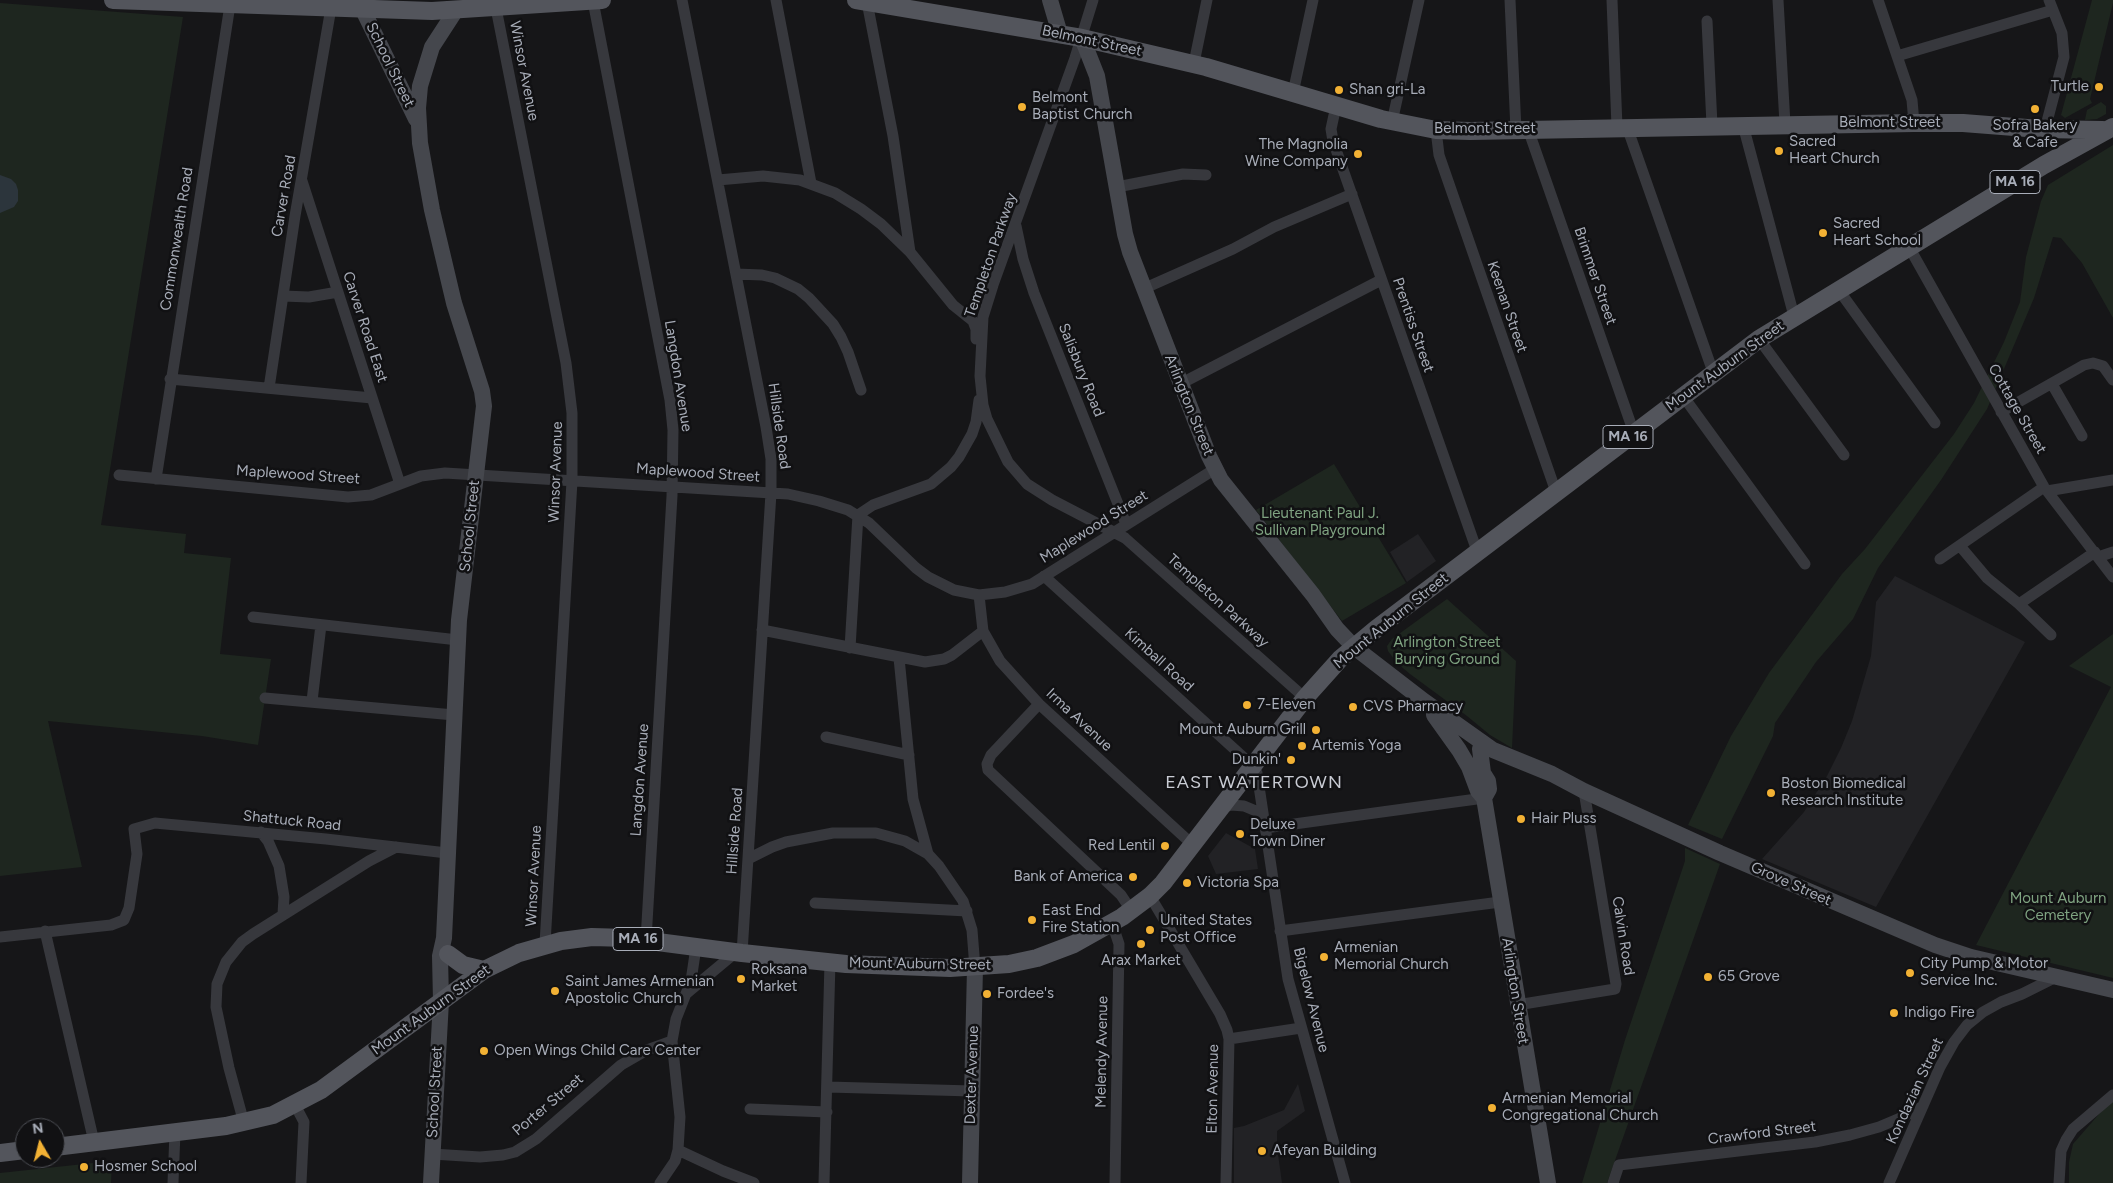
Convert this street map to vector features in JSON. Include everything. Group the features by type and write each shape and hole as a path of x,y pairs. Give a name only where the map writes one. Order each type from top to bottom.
{"main road":[{"path":"113,0 301,4 363,10 388,5 456,10 485,5 598,0"},
{"name":"Belmont Street","path":"872,2 1082,38 1194,63 1392,122 1436,130 1914,122 1974,123 2043,131 2110,128"},
{"name":"Mount Auburn Street","path":"65,1145 244,1123 273,1115 296,1105 333,1081 484,970 519,953 546,944 592,937 646,940 739,953 830,962 904,967 975,968 1009,964 1049,954 1074,944 1131,910 1150,896 1163,883 1305,698 1340,659 1354,647 1477,551 1759,339 1838,289 2110,128"},
{"path":"2043,131 2065,153"},
{"path":"446,946 463,965 484,970"},
{"path":"0,1153 15,1151"}],"street":[{"name":"Langdon Avenue","path":"598,0 670,400 673,430 673,487 646,940"},
{"name":"Hillside Road","path":"682,0 769,444 771,493 748,859 739,953"},
{"path":"776,0 811,183"},
{"path":"1050,0 1060,34"},
{"name":"Templeton Parkway","path":"1093,0 1082,38 983,317 980,376 983,405 987,419 1000,449 1016,473 1039,493 1125,538 1305,698"},
{"path":"1194,63 1207,0"},
{"path":"1293,93 1313,0"},
{"path":"1392,122 1419,0"},
{"name":"Brimmer Street","path":"1510,0 1522,129 1634,433"},
{"path":"1612,0 1622,127 1713,372"},
{"path":"1778,0 1785,124"},
{"path":"1878,0 1912,102 1914,122"},
{"path":"872,2 910,252"},
{"name":"Commonwealth Road","path":"156,478 223,3"},
{"name":"Winsor Avenue","path":"485,5 569,380 573,433 572,481 546,944"},
{"path":"1897,56 2051,5 2063,38 2064,56 2043,131"},
{"name":"Carver Road","path":"269,388 331,8"},
{"name":"School Street","path":"363,10 417,121"},
{"name":"School Street","path":"431,1183 440,1001 446,980 447,853 458,640 483,415 483,398 442,254 427,189 417,121 420,86 432,46 456,10"},
{"path":"1707,21 1712,125"},
{"name":"Arlington Street","path":"1082,38 1097,76 1125,234 1143,290 1215,469 1221,480 1337,629 1354,647 1482,743 1481,755 1489,789 1484,798"},
{"name":"Prentiss Street","path":"1336,106 1332,122 1332,134 1381,280 1477,551"},
{"path":"1743,125 1794,316"},
{"name":"Keenan Street","path":"1436,130 1439,155 1556,492"},
{"path":"1117,187 1184,174 1206,175"},
{"path":"718,180 763,176 794,179 811,183 835,193 881,224 910,252 953,305 972,320 976,329 980,376 979,408 976,422 965,447 952,467 931,484 873,505 858,515 850,648"},
{"name":"Carver Road East","path":"302,180 400,484"},
{"path":"1143,290 1274,228 1352,194"},
{"name":"Salisbury Road","path":"1016,225 1023,259 1034,294 1126,524"},
{"name":"Cottage Street","path":"1909,247 2045,489 2113,577"},
{"path":"736,274 762,275 774,278 793,286 809,298 833,324 841,337 855,369 861,390"},
{"path":"1180,384 1381,280"},
{"path":"1838,289 1936,424"},
{"path":"283,296 309,297 338,292"},
{"path":"1759,339 1844,455"},
{"path":"2001,412 2084,365 2093,363 2103,366 2113,380"},
{"path":"170,379 372,398"},
{"path":"2052,384 2082,436"},
{"path":"1683,396 1805,564"},
{"name":"Maplewood Street","path":"119,475 348,497 371,495 432,474 476,474 771,493 820,501 848,510 858,515 928,578 954,590 979,596 1019,589 1044,576 1215,469"},
{"path":"1940,559 2045,489 2113,480"},
{"path":"1960,546 1987,578 2019,604 2051,635"},
{"path":"2019,604 2096,554 2113,552"},
{"name":"Kimball Road","path":"1044,576 1253,766"},
{"name":"Irma Avenue","path":"979,596 983,631 1000,661 1039,704 1194,845"},
{"path":"253,617 458,640"},
{"path":"312,701 321,625"},
{"path":"762,630 925,662 944,659 983,631"},
{"path":"899,658 915,808 928,854"},
{"path":"265,698 454,715"},
{"name":"Arlington Street","path":"1424,701 1445,729 1469,767 1478,792 1484,798 1548,1183"},
{"path":"1039,704 990,755 987,764 992,775 1121,895 1131,910"},
{"path":"826,737 909,755"},
{"path":"1469,767 1467,761 1471,752 1482,743"},
{"name":"Grove Street","path":"1482,743 1720,853 1935,945 1971,957 2113,990"},
{"path":"1488,781 1489,774 1497,764 1516,760"},
{"name":"Bigelow Avenue","path":"1253,766 1260,781 1288,979 1345,1183"},
{"name":"Calvin Road","path":"1517,1005 1615,989 1584,791"},
{"path":"1222,808 1231,805 1244,806 1256,811 1265,824 1484,798"},
{"name":"Shattuck Road","path":"45,932 111,925 124,920 130,908 137,854 134,829 146,825 165,823 447,853"},
{"path":"261,832 268,841 279,866 284,897 283,914"},
{"path":"748,859 786,842 847,832 876,833 905,841 928,854 948,877 967,911 974,937 975,968"},
{"path":"244,1123 216,1007 217,984 226,962 242,942 283,914 369,861 396,847"},
{"name":"Elton Avenue","path":"1150,896 1220,1014 1229,1039 1226,1183"},
{"path":"1280,931 1500,902"},
{"path":"815,903 967,911"},
{"name":"Melendy Avenue","path":"1112,923 1119,944 1115,1183"},
{"path":"0,937 45,932 94,1142"},
{"path":"660,1183 675,1161 678,1150 680,1117 672,1040 676,1019 687,993 696,947"},
{"path":"687,993 739,953"},
{"path":"824,1183 830,962"},
{"name":"Dexter Avenue","path":"970,1183 975,968"},
{"name":"Kondazian Street","path":"1889,1183 1949,1050 1967,1025 1983,1012 2001,1002 2022,994 2056,976"},
{"path":"1229,1039 1301,1028"},
{"name":"Porter Street","path":"432,1154 492,1157 514,1152 536,1138 622,1064 647,1050 672,1040"},
{"path":"828,1087 972,1091"},
{"path":"2059,1183 2061,1151 2066,1140 2073,1129 2113,1095"},
{"path":"296,1105 304,1122 301,1183"},
{"name":"Crawford Street","path":"1613,1183 1619,1165 1815,1142 1850,1135 1888,1123 1923,1106"},
{"path":"750,1110 827,1112"},
{"path":"173,1183 175,1132"},
{"path":"678,1150 723,1172 754,1183"}],"shaded area":[{"path":"0,175 11,179 16,184 18,201 14,207 0,213"},
{"path":"1418,534 1436,561 1407,582 1390,552"},
{"path":"1895,576 2025,642 1876,907 1762,859 1804,812 1827,776 1841,748 1852,721 1871,656 1876,602"},
{"path":"1226,833 1255,849 1258,869 1216,874 1208,856"},
{"path":"1298,1084 1305,1111 1277,1131 1277,1147 1282,1183 1234,1183 1234,1128 1244,1126 1284,1110"}],"green space":[{"path":"2092,0 2113,0 2113,3 2090,99 2092,103 2065,118 2061,115"},
{"path":"0,3 183,17 101,525 186,534 184,553 231,558 220,654 271,659 258,745 202,736 48,721 82,867 0,876"},
{"path":"2101,102 2106,106 2106,114 2097,119 2085,120 2087,110"},
{"path":"2113,145 2113,318 2082,263 2061,238 2053,237 2034,298 1987,409 1941,480 1878,568 1853,619 1816,662 1775,723 1773,736 1722,839 1688,825 1731,736 1769,673 1842,574 1865,549 1954,434 1974,403 2004,342 2020,302 2026,257 2041,201 2048,185"},
{"name":"Lieutenant Paul J. Sullivan Playground","path":"1334,464 1406,583 1342,621 1256,510"},
{"name":"Arlington Street Burying Ground","path":"1447,599 1516,661 1512,748 1490,735 1410,674 1397,663 1388,651 1387,646 1392,639"},
{"name":"Mount Auburn Cemetery","path":"2113,634 2113,978 1976,945 2111,687 2069,666"},
{"path":"1685,848 1720,864 1607,1183 1582,1183 1625,1040 1685,861"},
{"path":"2113,1098 2113,1183 2069,1183 2069,1162 2073,1144"},
{"name":"Hosmer School","path":"112,1161 111,1183 0,1183 0,1173 65,1168 65,1166"}],"place":[{"name":"Turtle","path":"2099,87"},
{"name":"Shan gri-La","path":"1339,90"},
{"name":"Belmont Baptist Church","path":"1022,107"},
{"name":"Sofra Bakery & Cafe","path":"2035,109"},
{"name":"Sacred Heart Church","path":"1779,151"},
{"name":"The Magnolia Wine Company","path":"1358,154"},
{"name":"Sacred Heart School","path":"1823,233"},
{"name":"7-Eleven","path":"1247,705"},
{"name":"CVS Pharmacy","path":"1353,707"},
{"name":"Mount Auburn Grill","path":"1316,730"},
{"name":"Artemis Yoga","path":"1302,746"},
{"name":"Dunkin'","path":"1291,760"},
{"name":"Boston Biomedical Research Institute","path":"1771,793"},
{"name":"Hair Pluss","path":"1521,819"},
{"name":"Deluxe Town Diner","path":"1240,834"},
{"name":"Red Lentil","path":"1165,846"},
{"name":"Bank of America","path":"1133,877"},
{"name":"Victoria Spa","path":"1187,883"},
{"name":"East End Fire Station","path":"1032,920"},
{"name":"United States Post Office","path":"1150,930"},
{"name":"Arax Market","path":"1141,944"},
{"name":"Armenian Memorial Church","path":"1324,957"},
{"name":"City Pump & Motor Service Inc.","path":"1910,973"},
{"name":"65 Grove","path":"1708,977"},
{"name":"Roksana Market","path":"741,979"},
{"name":"Saint James Armenian Apostolic Church","path":"555,991"},
{"name":"Fordee's","path":"987,994"},
{"name":"Indigo Fire","path":"1894,1013"},
{"name":"Open Wings Child Care Center","path":"484,1051"},
{"name":"Armenian Memorial Congregational Church","path":"1492,1108"},
{"name":"Afeyan Building","path":"1262,1151"},
{"name":"Hosmer School","path":"84,1167"}],"district":[{"name":"EAST WATERTOWN","path":"1254,783"}]}
